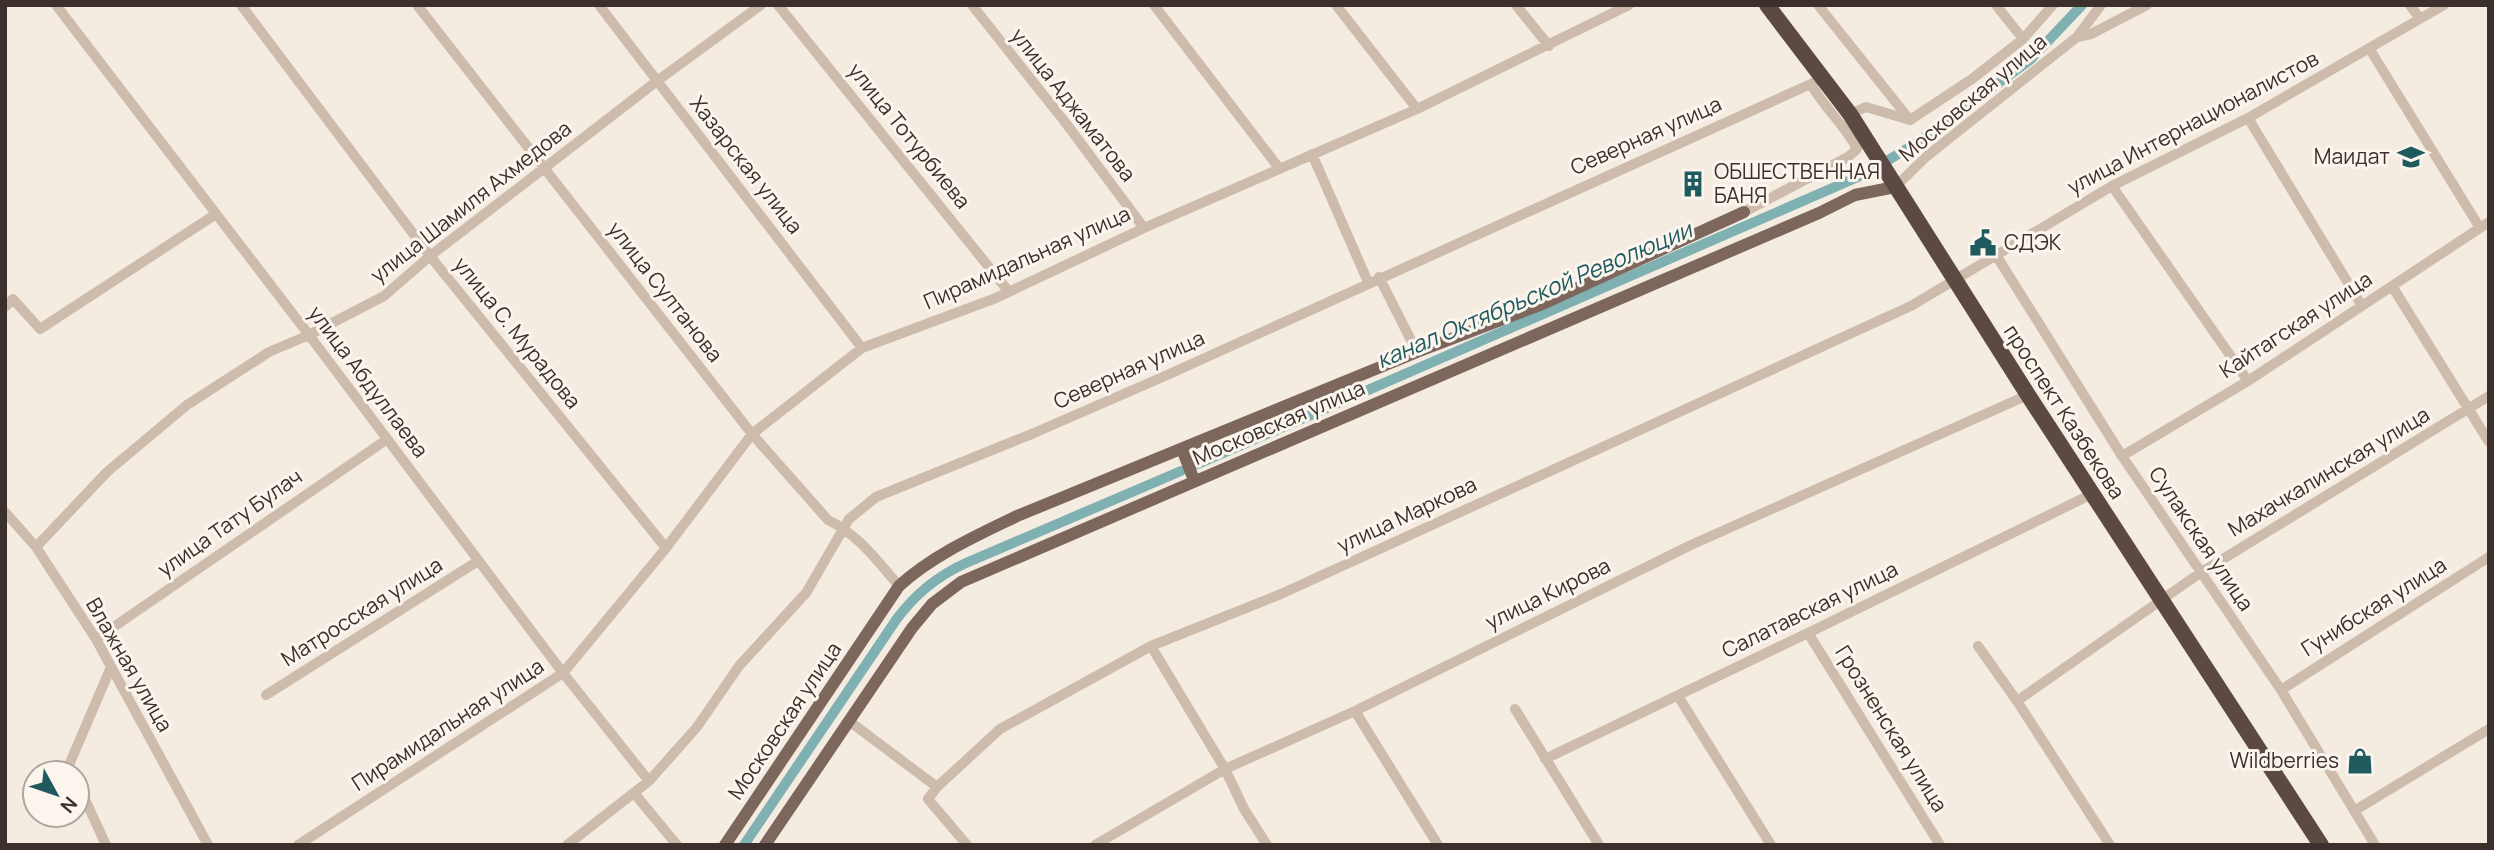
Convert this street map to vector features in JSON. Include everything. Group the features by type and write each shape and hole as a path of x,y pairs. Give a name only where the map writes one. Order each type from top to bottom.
{"highway":[{"name":"проспект Казбекова","path":"1767,5 1817,81 1854,113"},
{"name":"проспект Казбекова","path":"1776,5 1846,94 1854,113 1894,178 2321,845"},
{"name":"проспект Казбекова","path":"1958,277 2028,395 2092,494 2166,599 2330,845"}],"main road":[{"name":"Московская улица","path":"765,845 912,628 946,593 961,582 1819,213 1894,178"},
{"name":"Московская улица","path":"725,845 899,586 957,546 1017,516 1417,352 1539,305 1744,212"},
{"path":"1182,449 1194,480"}],"street":[{"name":"улица Абдуллаева","path":"56,5 563,673 649,781"},
{"name":"улица С. Мурадова","path":"241,5 430,256 666,548"},
{"name":"улица Султанова","path":"417,5 752,434 828,520 844,528 861,542 899,586"},
{"name":"Хазарская улица","path":"599,5 862,348"},
{"name":"улица Шамиля Ахмедова","path":"36,547 107,472 187,405 268,352 309,335 384,296 430,256 657,81 761,5"},
{"name":"улица Тотурбиева","path":"778,5 1009,292"},
{"name":"улица Аджаматова","path":"972,5 1065,122 1144,228"},
{"path":"1154,5 1279,168"},
{"path":"1336,5 1417,109"},
{"path":"1516,5 1549,46"},
{"name":"Пирамидальная улица","path":"305,843 563,673 666,548 752,434 862,348 1009,292 1144,228 1417,109 1629,5"},
{"path":"1818,5 1910,120"},
{"path":"1996,5 2023,39"},
{"path":"1854,113 1866,107 1910,120 1972,79 2023,39 2053,5"},
{"name":"Московская улица","path":"1894,178 1927,156 2077,37 2101,5"},
{"path":"2077,37 2091,34 2147,5"},
{"path":"2410,5 2420,19"},
{"name":"улица Интернационалистов","path":"1910,306 2112,186 2248,118 2444,5"},
{"path":"2369,48 2484,225"},
{"name":"Московская улица","path":"1744,212 1848,157 1857,149 1851,137 1821,102 1817,81"},
{"name":"Северная улица","path":"567,845 649,781 697,727 739,666 806,593 849,519 876,497 1070,417 1258,334 1817,81"},
{"path":"2248,118 2362,306"},
{"path":"1312,155 1373,280 1417,352"},
{"path":"2112,186 2248,381"},
{"path":"5,307 13,299 40,329 216,214"},
{"name":"Кайтагская улица","path":"2122,456 2248,381 2484,225"},
{"name":"Сулакская улица","path":"1996,255 2122,456 2281,690 2375,845"},
{"path":"2392,286 2489,442"},
{"name":"улица Маркова","path":"937,787 1000,729 1150,646 1294,588 1910,306"},
{"name":"улица Кирова","path":"1096,844 1225,769 1354,711 1691,545 2028,395"},
{"name":"Махачкалинская улица","path":"2017,701 2200,573 2489,396"},
{"name":"улица Тату Булач","path":"96,639 386,440"},
{"name":"Салатавская улица","path":"1545,759 2092,494"},
{"name":"Влажная улица","path":"5,512 36,547 96,639 208,845"},
{"name":"Гунибская улица","path":"2281,690 2489,557"},
{"name":"Матросская улица","path":"266,695 478,561"},
{"name":"Грозненская улица","path":"1808,633 1940,845"},
{"path":"1150,646 1225,769 1244,808 1267,845"},
{"path":"1978,646 2017,701 2109,845"},
{"path":"72,759 111,667"},
{"path":"1678,696 1771,845"},
{"path":"1515,709 1599,845"},
{"path":"1354,711 1438,845"},
{"path":"849,721 937,787 928,799 967,845"},
{"path":"2354,811 2489,729"},
{"path":"634,793 677,845"},
{"path":"91,812 106,845"}],"waterway":[{"name":"канал Октябрьской Революции","path":"1198,464 1867,173 1918,142 2030,60 2082,5"},
{"name":"канал Октябрьской Революции","path":"744,845 896,620 927,587 966,563 1181,471"}],"place":[{"name":"Маидат","path":"2411,157"},
{"name":"ОБШЕСТВЕННАЯ БАНЯ","path":"1693,184"},
{"name":"СДЭК","path":"1983,243"},
{"name":"Wildberries","path":"2360,761"}]}
